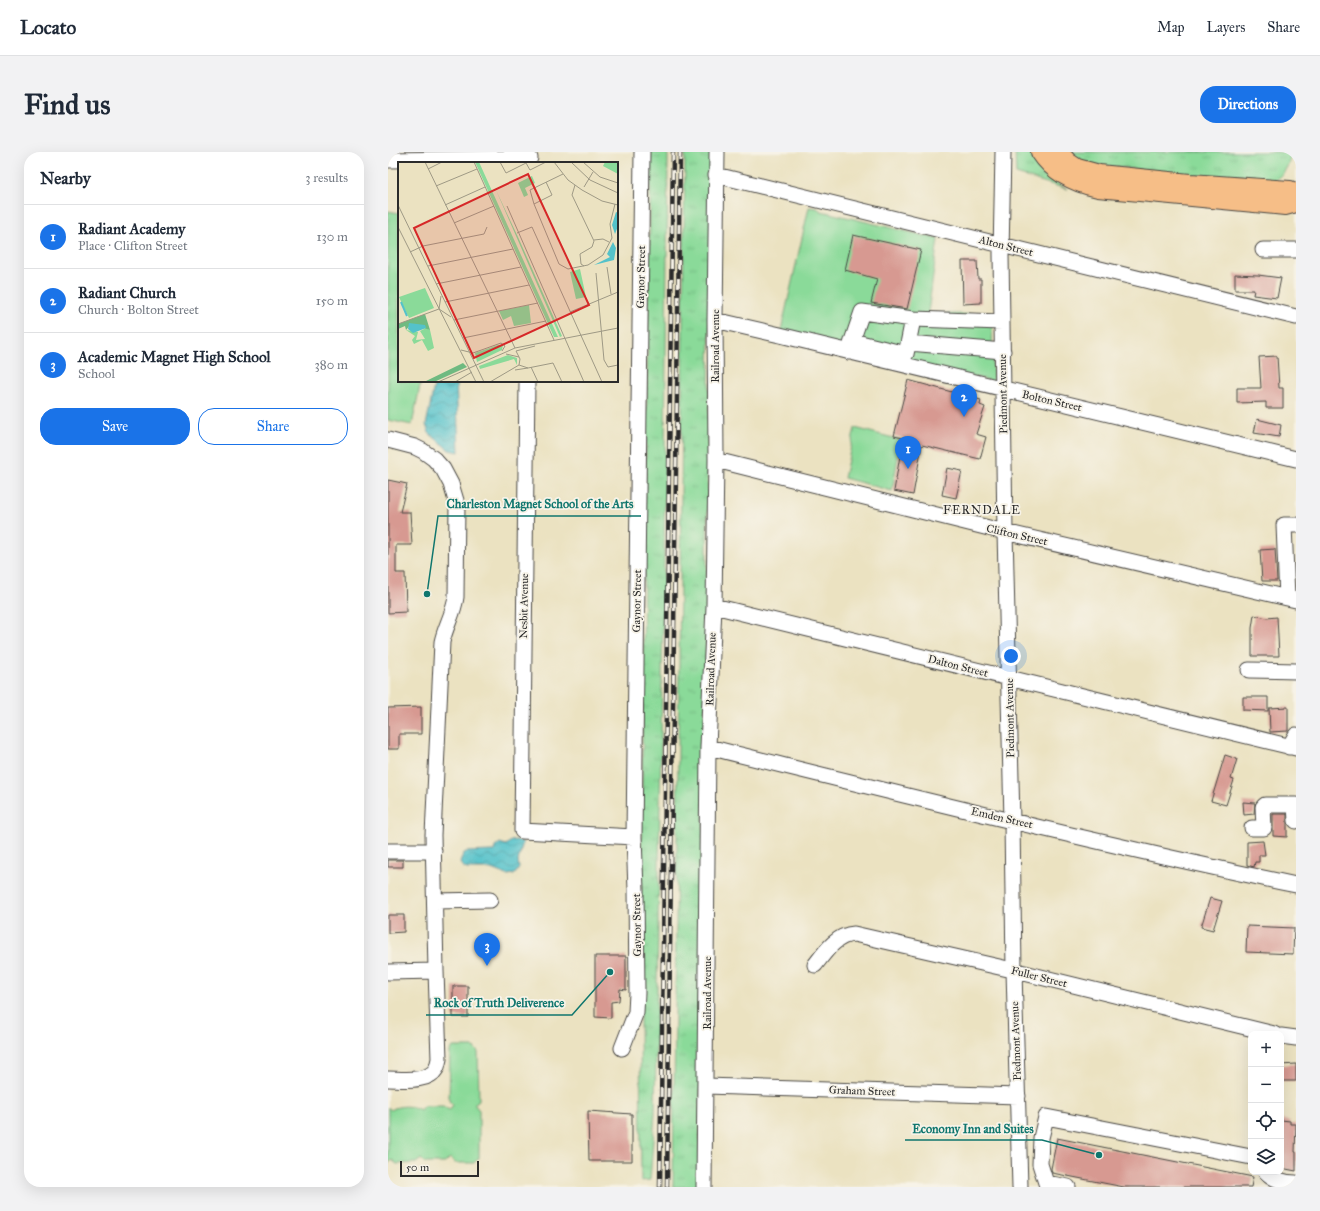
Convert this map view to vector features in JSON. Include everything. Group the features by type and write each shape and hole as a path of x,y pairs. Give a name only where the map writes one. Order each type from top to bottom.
{"main road":[{"path":"1040,152 1045,160 1065,175 1084,185 1098,188 1285,206 1296,203"},
{"path":"1059,152 1068,162 1087,172 1190,183 1290,190 1296,194"}],"street":[{"name":"Gaynor Street","path":"622,1048 636,1012 637,993 634,837 642,152"},
{"name":"Railroad Avenue","path":"704,1187 708,747 714,606 716,460 715,320 717,152"},
{"name":"Piedmont Avenue","path":"1002,152 1001,245 1005,532 1020,1187"},
{"path":"388,160 530,158"},
{"name":"Alton Street","path":"716,175 1296,317"},
{"path":"1263,250 1296,250"},
{"path":"913,319 906,354 851,347 862,312 913,319 1002,322"},
{"name":"Bolton Street","path":"715,320 851,347 1003,389 1296,459"},
{"path":"909,342 1003,352"},
{"name":"Nesbit Avenue","path":"527,382 522,831 634,837"},
{"path":"388,440 416,447 434,460 443,469 451,484 457,504 456,597 455,605 444,631 442,642 433,836 439,1059 432,1074 425,1078 388,1079"},
{"name":"Clifton Street","path":"716,460 1005,532 1292,599"},
{"path":"1292,599 1284,525 1296,525"},
{"name":"Dalton Street","path":"714,606 1009,678 1294,743"},
{"path":"1249,670 1296,671"},
{"name":"Emden Street","path":"708,747 1012,821 1296,885"},
{"path":"1252,828 1264,828 1265,805 1295,805 1296,821"},
{"path":"388,851 434,851"},
{"path":"435,901 490,900"},
{"name":"Fuller Street","path":"815,965 829,945 846,934 854,934 1262,1031"},
{"path":"388,972 436,971"},
{"path":"1284,1036 1296,1038"},
{"name":"Graham Street","path":"706,1086 1018,1096"},
{"path":"1068,1187 1046,1183 1040,1164 1041,1138 1046,1117 1248,1156"},
{"path":"1268,1175 1271,1178 1290,1184"}],"green space":[{"path":"651,152 668,152 664,555 655,1113 650,1180 641,1181 640,1012 644,561"},
{"path":"685,152 712,152 699,1187 673,1187"},
{"path":"1015,152 1030,152 1037,164 1046,174 1055,182 1067,189 1016,174"},
{"path":"1070,152 1291,152 1286,168 1279,178 1273,181 1256,182 1088,164"},
{"path":"809,207 938,239 928,313 992,315 993,381 780,335"},
{"path":"388,211 398,213 398,382 421,382 412,425 388,420"},
{"path":"855,428 901,440 892,491 844,478"},
{"path":"453,1047 473,1047 478,1052 479,1100 474,1104 479,1110 479,1158 474,1163 455,1163 450,1158 445,1163 425,1163 421,1159 416,1163 397,1164 392,1160 388,1164 388,1107 391,1110 406,1106 414,1107 420,1110 423,1106 443,1106 449,1110 453,1105 449,1101 450,1051"}],"water":[{"path":"435,382 456,382 459,452 449,450 429,433 426,425"},
{"path":"516,840 523,842 518,861 519,868 515,874 507,875 491,869 467,869 460,863 463,854 466,852 494,851 495,847 500,843 506,845 511,841"}],"building":[{"path":"853,235 921,250 907,309 871,303 877,279 845,270"},
{"path":"962,261 977,261 978,279 981,279 981,303 963,304"},
{"path":"1235,274 1281,278 1277,298 1253,295 1254,290 1235,290"},
{"path":"1277,356 1279,388 1283,388 1283,408 1266,408 1266,402 1237,403 1237,388 1261,388 1259,357"},
{"path":"908,380 981,400 980,405 985,407 976,434 986,437 980,459 922,445 913,495 894,491 903,438 894,436"},
{"path":"1257,419 1281,425 1279,437 1254,433"},
{"path":"947,468 962,471 956,498 942,495"},
{"path":"388,480 407,484 400,512 410,512 412,545 396,545 396,573 405,573 406,612 388,613"},
{"path":"1275,549 1277,581 1262,581 1260,550"},
{"path":"1254,615 1267,618 1277,617 1279,656 1252,656 1252,628"},
{"path":"1243,697 1268,697 1268,711 1243,710"},
{"path":"421,707 421,734 399,734 399,749 388,749 388,708"},
{"path":"1288,707 1288,731 1270,732 1269,708"},
{"path":"1225,755 1237,759 1231,779 1234,780 1226,805 1211,801"},
{"path":"1243,802 1255,803 1254,814 1244,815"},
{"path":"1273,814 1287,814 1287,837 1273,836"},
{"path":"1263,841 1265,855 1259,855 1259,862 1255,862 1254,867 1247,865 1247,842"},
{"path":"388,860 403,860 403,867 388,867"},
{"path":"1210,898 1222,901 1213,930 1201,927"},
{"path":"388,915 404,915 404,932 388,933"},
{"path":"1247,926 1294,928 1293,954 1246,952"},
{"path":"595,956 626,956 626,990 620,989 619,1001 611,1002 611,1018 595,1017"},
{"path":"453,986 468,986 468,1017 453,1017"},
{"path":"1296,1064 1296,1081 1284,1081 1284,1065"},
{"path":"588,1111 632,1114 632,1161 589,1161"},
{"path":"1284,1120 1290,1121 1290,1124 1296,1124 1296,1171 1284,1169"},
{"path":"1057,1138 1253,1177 1251,1187 1124,1187 1052,1173 1051,1169"}],"railway":[{"path":"660,1187 673,152"},
{"path":"667,1187 680,152"}],"place":[{"name":"Radiant Church","path":"964,417"},
{"name":"Radiant Academy","path":"908,469"},
{"name":"Charleston Magnet School of the Arts","path":"427,594"},
{"name":"Academic Magnet High School","path":"487,966"},
{"name":"Rock of Truth Deliverence","path":"610,972"},
{"name":"Economy Inn and Suites","path":"1099,1155"}],"district":[{"name":"FERNDALE","path":"982,510"}]}
